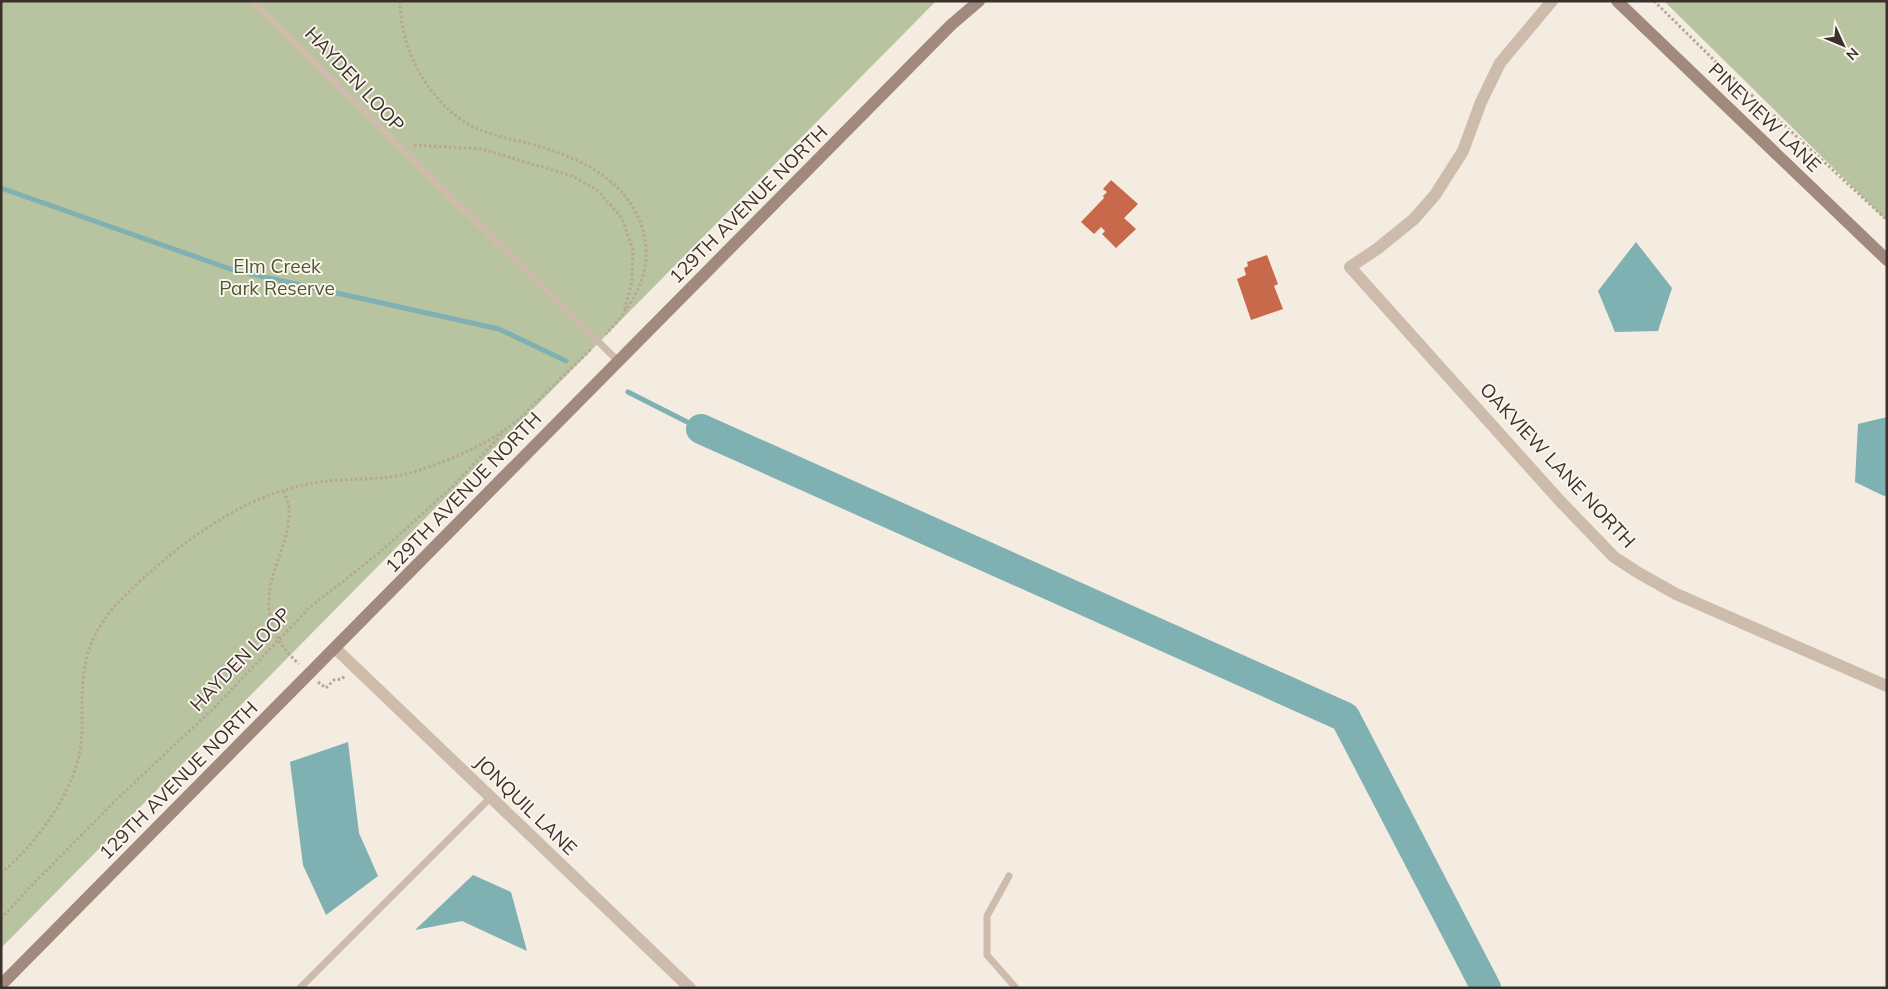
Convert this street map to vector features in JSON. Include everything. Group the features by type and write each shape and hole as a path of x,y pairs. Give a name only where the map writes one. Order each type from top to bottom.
{"main road":[{"name":"129TH AVENUE NORTH","path":"951,25 969,1"},
{"name":"129TH AVENUE NORTH","path":"1,985 336,649 951,25 979,1"},
{"name":"PINEVIEW LANE","path":"1617,1 1887,260"}],"street":[{"name":"OAKVIEW LANE NORTH","path":"1552,1 1500,63 1463,151 1435,195 1414,219 1377,249 1350,267 1560,501 1614,557 1676,594 1887,686"},
{"name":"JONQUIL LANE","path":"336,649 690,988"}],"lane":[{"path":"252,1 618,361"},
{"path":"300,988 491,797"},
{"path":"1009,876 986,916 987,955 1016,988"}],"path":[{"path":"1,874 40,830 60,801 74,774 81,744 83,691 89,646 98,626 106,615 140,581 165,559 208,527 246,505 284,491 326,481 383,479 414,472 460,454 507,429 599,342 623,314 641,286 645,271 646,255 642,228 636,211 622,191 604,176 575,160 538,146 489,134 460,118 433,91 418,69 404,38 400,1"},
{"path":"1654,1 1718,64 1887,220"},
{"name":"HAYDEN LOOP","path":"397,144 482,149 572,176 597,190 622,218 633,250 632,282 623,314"},
{"name":"HAYDEN LOOP","path":"1,919 118,798 216,706 308,608 379,553 451,488 507,429"},
{"path":"284,491 289,508 288,525 268,591 268,607 271,624 279,641 286,653 300,665"}],"green space":[{"name":"Elm Creek Park Reserve","path":"1,1 936,1 1,948"},
{"path":"1664,1 1887,1 1887,221"}],"water":[{"path":"1636,242 1672,288 1658,331 1615,332 1598,291"},
{"path":"1887,417 1887,495 1884,496 1855,482 1858,424"},
{"path":"348,742 359,833 378,876 326,915 303,865 290,762"},
{"path":"473,875 511,892 527,951 462,921 415,930"}],"building":[{"path":"1111,180 1138,204 1124,218 1136,229 1116,248 1102,234 1105,231 1101,227 1094,234 1081,222 1104,198 1103,196 1107,192 1103,189"},
{"path":"1267,255 1278,284 1274,286 1283,309 1251,320 1237,279 1246,275 1244,268 1248,266 1247,262"}],"waterway":[{"path":"1,188 233,270 499,329 566,361"},
{"path":"628,392 701,429"},
{"path":"701,429 1345,717 1486,988"}]}
